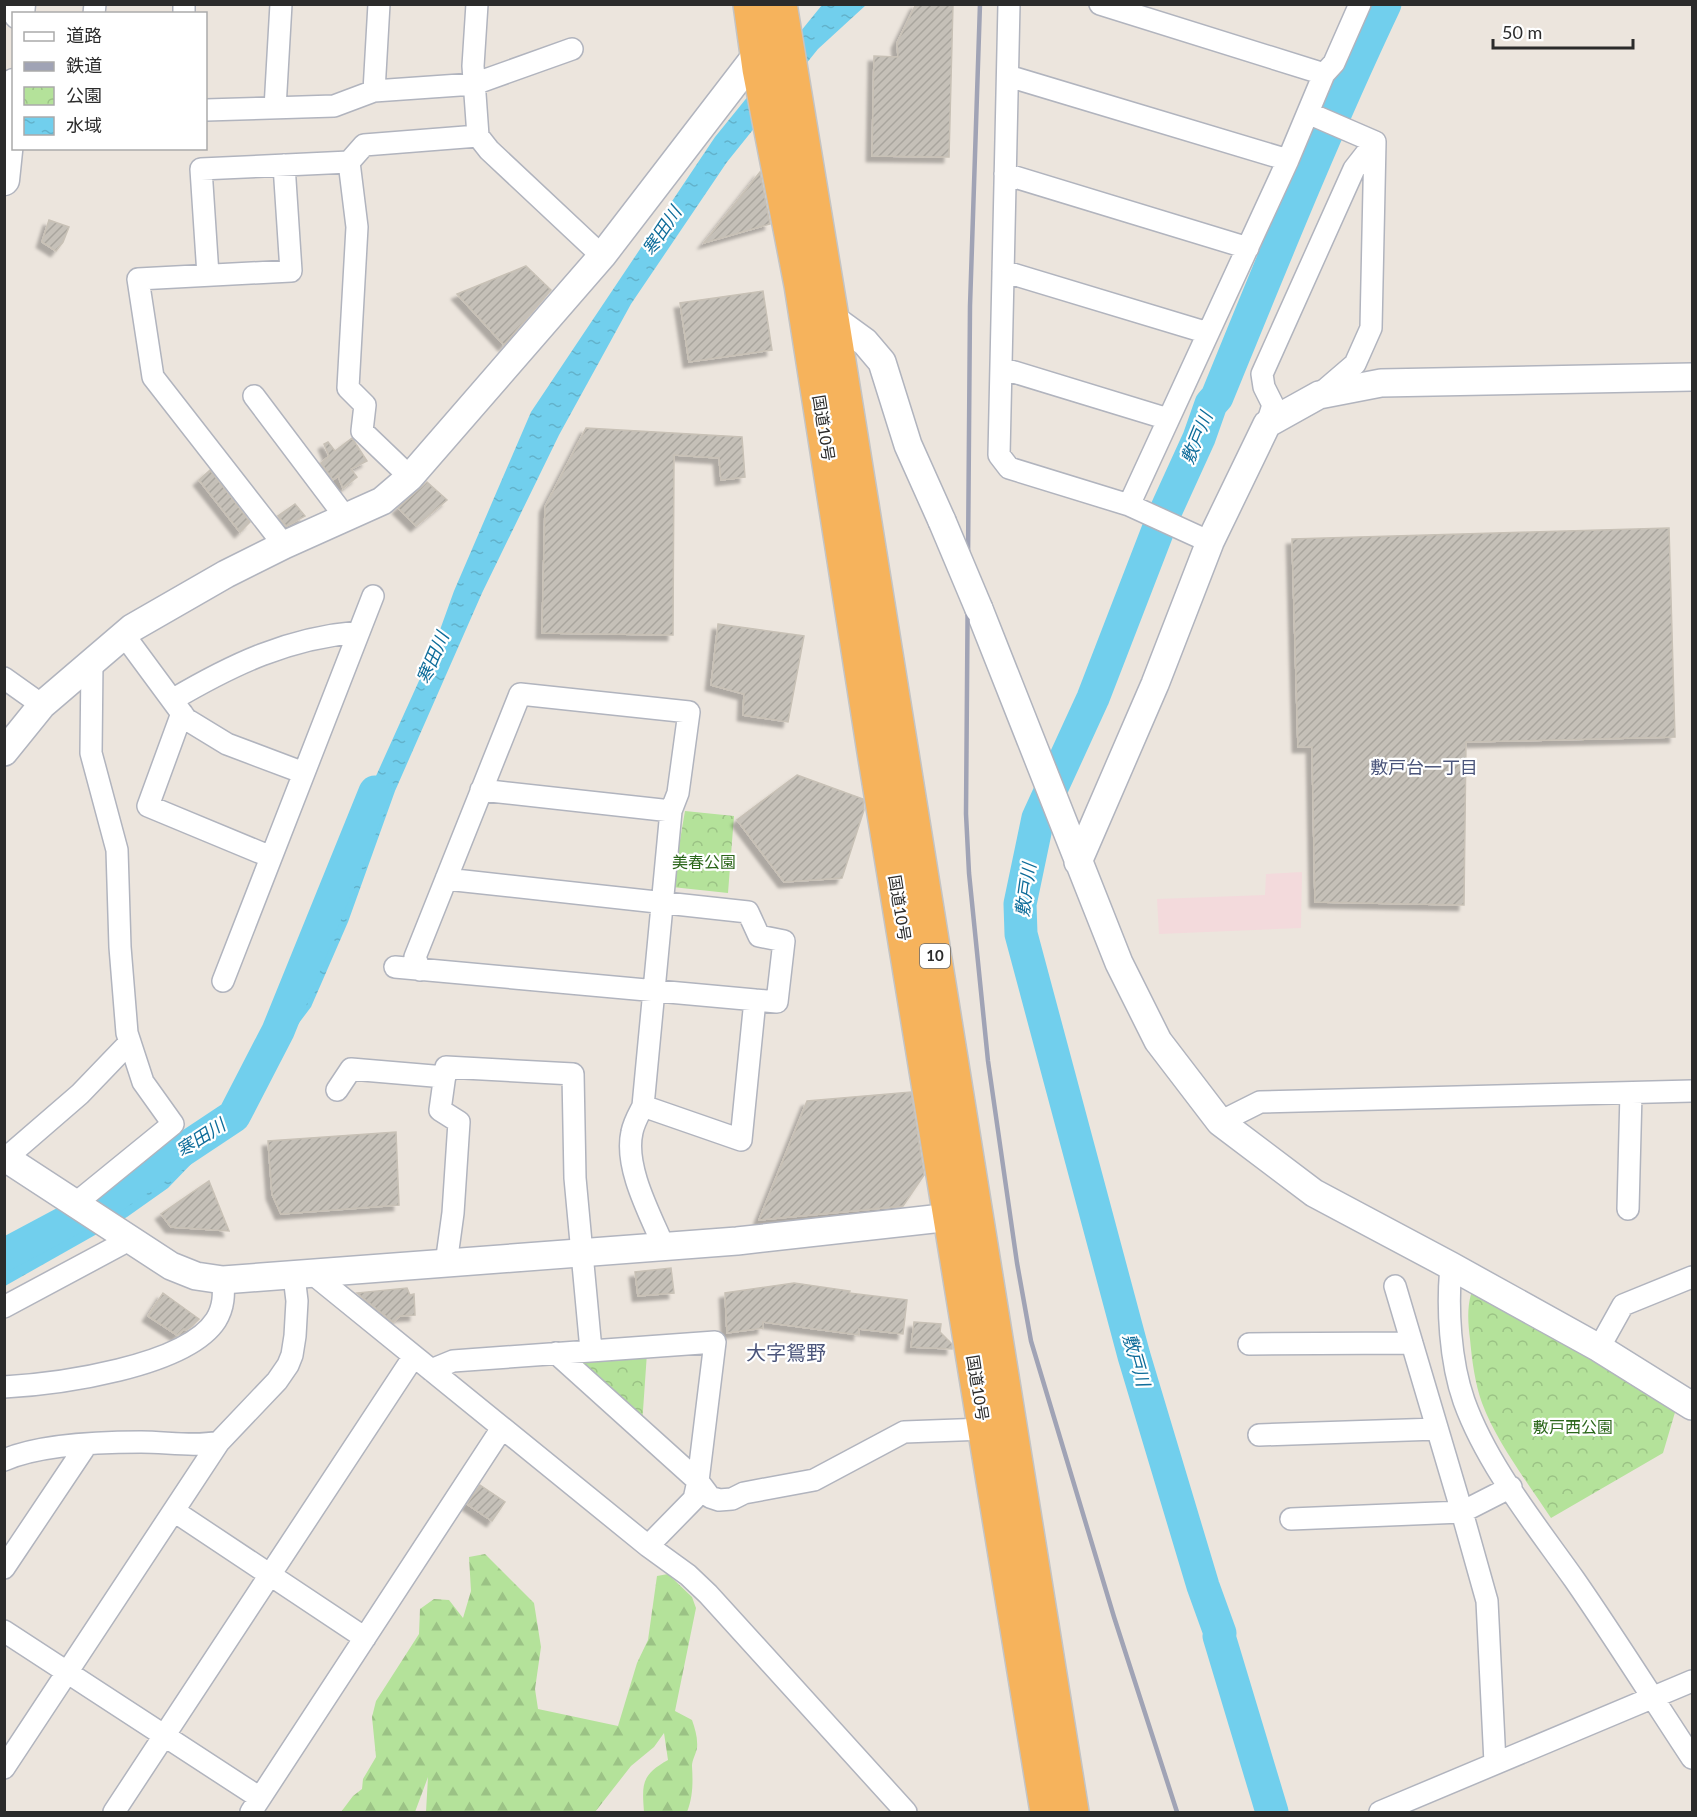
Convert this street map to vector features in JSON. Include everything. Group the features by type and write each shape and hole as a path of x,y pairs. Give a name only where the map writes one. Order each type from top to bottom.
{"highway":[{"name":"国道10号","path":"774,14 758,61 772,132 798,197 832,318 963,1215 985,1429 1047,1812"},
{"name":"国道10号","path":"774,14 795,99 801,285 874,752 963,1215 1072,1812"}],"main road":[{"path":"4,180 12,103"}],"street":[{"path":"275,108 281,4"},
{"path":"374,91 380,4"},
{"path":"477,4 472,66 478,136 489,150 602,256"},
{"path":"1009,4 999,455 1009,468 1137,509 1203,539"},
{"path":"1100,4 1324,74"},
{"path":"1137,509 1168,419 1288,160 1314,116 1324,74 1334,63 1360,4"},
{"path":"207,110 334,106 374,91 474,84 572,49"},
{"path":"4,752 42,705 132,628 226,574 382,501 410,477 602,256 758,61"},
{"path":"1008,76 1288,160"},
{"path":"1314,116 1367,138"},
{"path":"208,275 201,170 349,162 364,145 478,136"},
{"path":"1267,424 1319,394 1355,364 1371,328 1367,138"},
{"path":"1078,862 1155,684 1203,539 1267,424 1273,405 1264,387 1262,374 1367,138"},
{"path":"349,162 357,227 348,388 365,405 362,431 410,477"},
{"path":"284,165 291,270 138,279 153,377 284,545"},
{"path":"1005,174 1248,248"},
{"path":"1003,271 1208,333"},
{"path":"801,285 832,318 865,342 882,362 908,445 979,609 1119,963 1158,1041 1220,1122 1314,1193 1599,1348 1692,1406"},
{"path":"1001,368 1168,419"},
{"path":"1319,394 1381,383 1692,377"},
{"path":"254,396 346,518"},
{"path":"223,981 373,596"},
{"path":"271,857 148,806 177,706 205,680 257,656 310,639 359,633"},
{"path":"124,635 186,719 227,744 304,773"},
{"path":"76,1203 173,1124 144,1082 127,1033 120,947 117,850 91,753 92,662"},
{"path":"4,678 42,705"},
{"path":"420,970 415,957 520,694 689,712 678,793 670,811 643,1106 632,1133 632,1157 639,1186 664,1246"},
{"path":"482,790 670,811"},
{"path":"395,968 777,1002 784,941 759,936 748,912 446,879"},
{"path":"643,1106 741,1140 755,1000"},
{"path":"130,1042 80,1094 5,1158 124,1237 182,1271 196,1276 223,1280 583,1253 963,1215"},
{"path":"446,1263 453,1213 459,1122 440,1110 446,1067 573,1074 575,1178 591,1350"},
{"path":"337,1090 351,1069 445,1077"},
{"path":"1220,1122 1260,1101 1692,1091"},
{"path":"1628,1209 1630,1093"},
{"path":"4,1307 124,1237"},
{"path":"1451,1266 1449,1293 1453,1356 1463,1399 1477,1434 1692,1758"},
{"path":"303,1275 414,1356 648,1546 688,1575 708,1594 906,1812"},
{"path":"4,1768 219,1442 277,1381 292,1355 297,1301 303,1275"},
{"path":"1599,1348 1623,1305 1692,1277"},
{"path":"4,1387 92,1376 120,1370 188,1344 203,1334 217,1319 223,1304 223,1280"},
{"path":"1395,1286 1487,1601 1495,1763"},
{"path":"430,1370 453,1360 715,1342 694,1499 648,1546"},
{"path":"1249,1344 1412,1343"},
{"path":"556,1353 698,1481 710,1497 719,1500 814,1480 904,1432 985,1429"},
{"path":"114,1812 414,1356"},
{"path":"4,1631 165,1736 255,1805 502,1428"},
{"path":"1259,1435 1437,1429"},
{"path":"4,1460 24,1454 87,1444 219,1442"},
{"path":"4,1568 87,1444"},
{"path":"1291,1519 1462,1512 1511,1488"},
{"path":"174,1511 365,1638"},
{"path":"1380,1812 1692,1681"}],"shaded area":[{"path":"1302,872 1301,928 1159,934 1157,899 1265,895 1266,874"}],"green space":[{"name":"美春公園","path":"685,811 734,816 728,893 672,887"},
{"name":"敷戸西公園","path":"1479,1292 1676,1409 1663,1453 1551,1518 1504,1448 1482,1403 1474,1372 1468,1316 1471,1294"},
{"path":"647,1353 642,1425 574,1364 578,1358"},
{"path":"485,1554 534,1603 541,1647 535,1689 538,1709 618,1726 637,1663 648,1640 657,1576 668,1574 692,1597 696,1608 675,1711 692,1720 697,1737 687,1812 644,1812 645,1781 659,1765 668,1760 664,1733 654,1747 631,1766 595,1812 426,1812 428,1777 415,1812 341,1812 353,1796 362,1789 363,1779 376,1757 372,1717 376,1701 419,1634 420,1609 434,1599 449,1600 463,1618 471,1591 469,1557"}],"water":[{"path":"822,5 866,5 818,49 727,162 631,304 559,435 482,593 395,791 348,922 311,1007 265,1068 231,1130 223,1139 195,1160 168,1188 127,1217 5,1286 5,1254 70,1223 135,1186 145,1186 167,1175 217,1133 300,1003 352,887 361,814 371,787 432,652 454,591 531,412 715,137"}],"building":[{"path":"916,4 953,4 949,157 872,156 874,56 898,57 897,43"},
{"path":"760,172 770,224 704,243"},
{"path":"49,220 69,227 63,242 56,251 42,242"},
{"path":"526,266 551,290 504,345 457,294"},
{"path":"763,291 772,350 689,362 680,303"},
{"path":"586,428 742,437 745,477 721,480 719,458 674,455 673,635 542,633 545,507"},
{"path":"352,438 367,461 351,469 357,477 343,488 338,476 333,480 321,463 329,456 324,444 328,442 335,451"},
{"path":"210,470 250,522 240,532 199,480"},
{"path":"427,482 447,500 416,526 398,508"},
{"path":"295,504 305,516 286,526 278,516"},
{"path":"1669,528 1675,737 1466,742 1464,905 1315,902 1312,747 1298,747 1292,539"},
{"path":"718,624 804,636 788,722 743,715 744,694 711,685"},
{"path":"797,775 863,799 864,810 842,878 784,882 737,820"},
{"path":"911,1092 924,1175 903,1206 759,1220 807,1101"},
{"path":"396,1132 399,1205 281,1214 272,1194 268,1141"},
{"path":"209,1181 229,1231 171,1227 161,1214"},
{"path":"671,1268 674,1293 638,1296 635,1272"},
{"path":"794,1283 907,1300 903,1334 859,1329 859,1335 763,1322 763,1328 727,1333 725,1293"},
{"path":"407,1288 410,1295 414,1294 415,1315 400,1316 393,1322 357,1293"},
{"path":"163,1293 199,1319 177,1335 148,1316"},
{"path":"914,1322 941,1324 940,1332 952,1344 952,1349 911,1347"},
{"path":"480,1485 505,1502 492,1521 467,1504"}],"waterway":[{"name":"敷戸川","path":"1272,1812 1220,1633 1203,1586 1134,1356 1021,934 1020,904 1038,818 1093,698 1163,517 1199,438 1211,404 1217,397 1319,150 1385,4"},
{"name":"寒田川","path":"4,1255 109,1199 234,1116 278,1031 375,792"}],"railway":[{"path":"980,4 970,306 966,814 969,873 988,1061 1017,1263 1031,1341 1114,1617 1177,1812"}],"district":[{"name":"敷戸台一丁目","path":"1424,768"},
{"name":"大字鴛野","path":"786,1353"}]}
